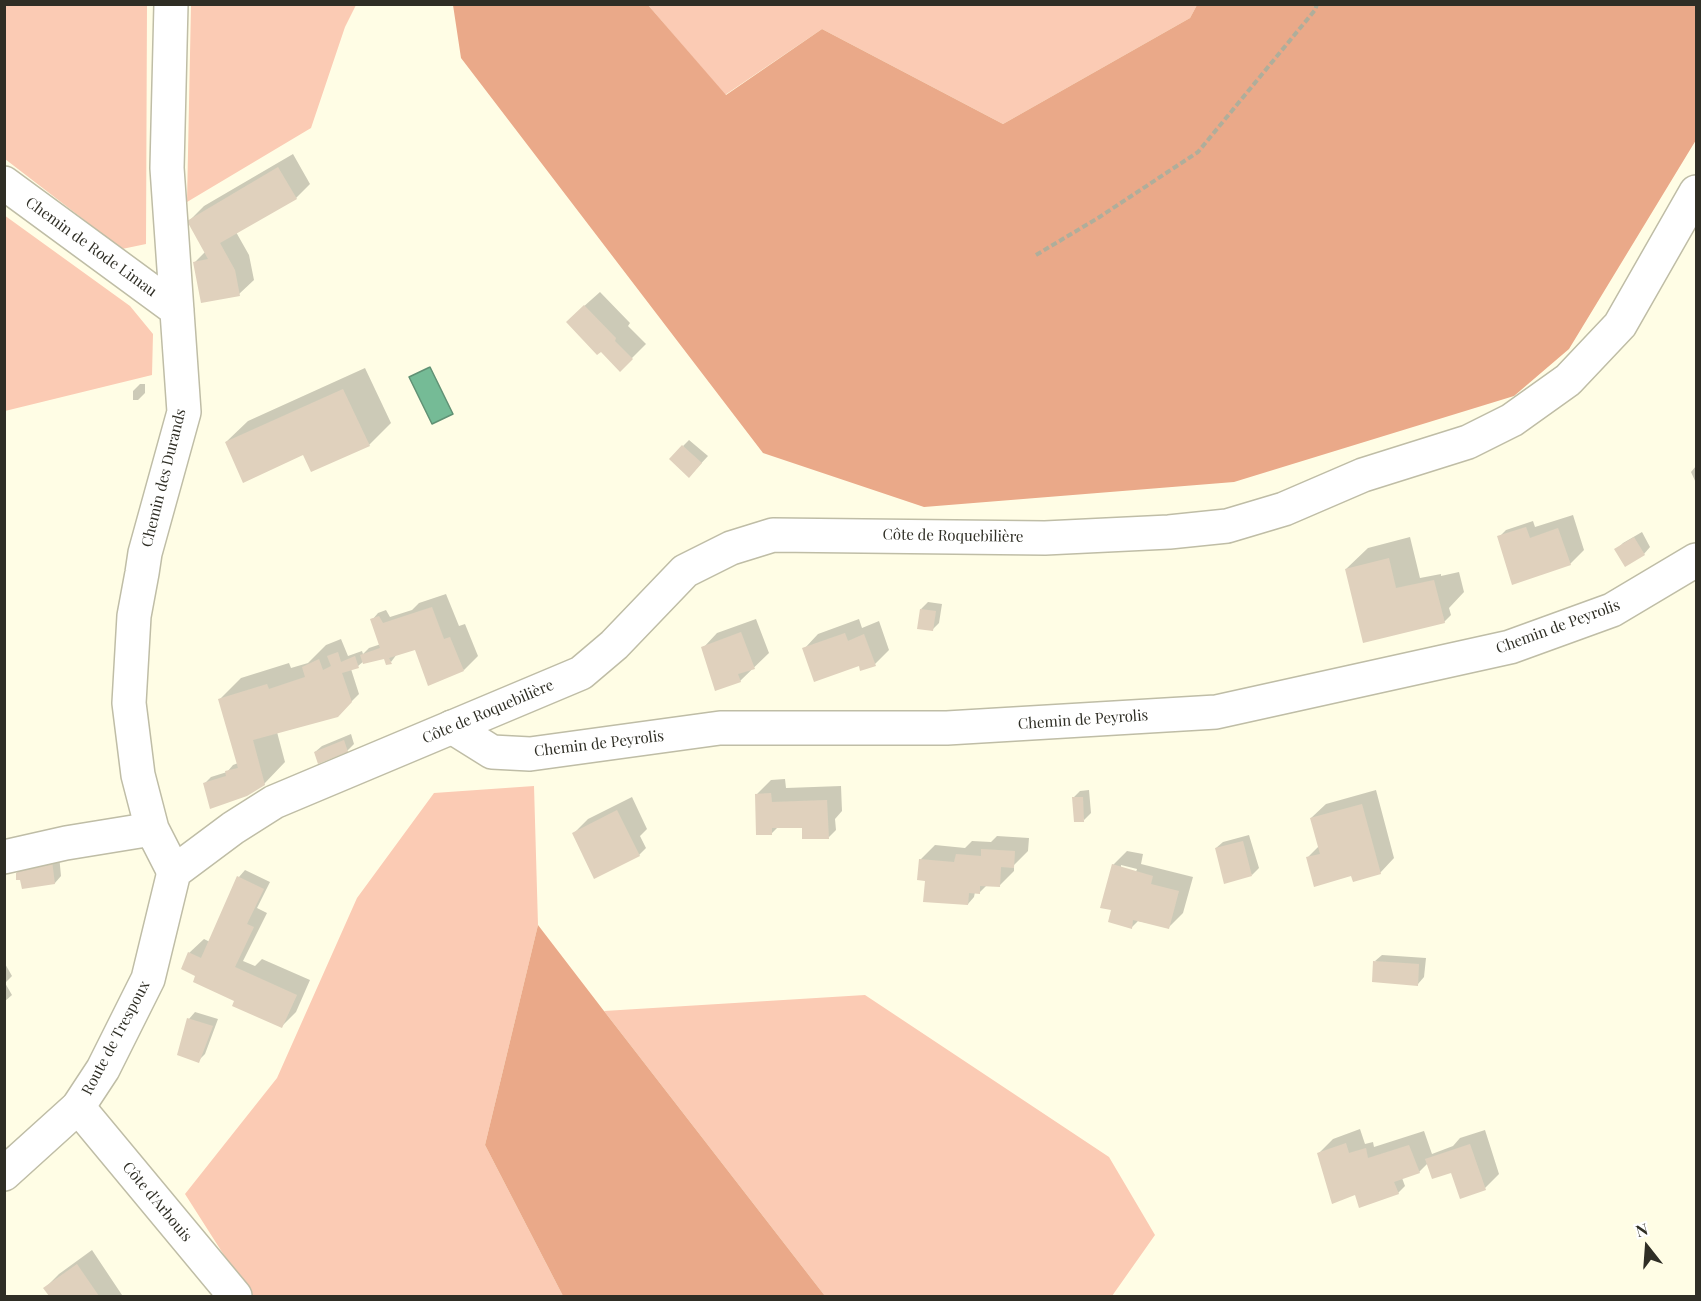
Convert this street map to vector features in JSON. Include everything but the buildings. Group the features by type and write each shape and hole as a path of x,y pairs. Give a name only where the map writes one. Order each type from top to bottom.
{"street":[{"name":"Chemin des Durands","path":"171,4 167,168 184,412 144,563 134,616 129,703 138,775 152,829 174,872"},
{"name":"Chemin de Rode Limau","path":"4,183 177,310"},
{"name":"Côte de Roquebilière","path":"174,872 233,828 274,802 581,673 614,645 685,571 730,548 773,535 1046,538 1169,532 1227,526 1284,508 1363,475 1468,441 1512,420 1568,380 1620,325 1696,192"},
{"name":"Chemin de Peyrolis","path":"452,727 492,752 530,754 720,728 947,728 1215,712 1510,647 1612,610 1696,560"},
{"path":"4,857 66,843 152,829"},
{"name":"Route de Trespoux","path":"4,1174 78,1107 103,1069 148,979 174,872"},
{"name":"Côte d'Arbouis","path":"78,1107 235,1296"}],"path":[{"path":"1036,255 1098,218 1198,152 1315,10 1317,4"}],"shaded area":[{"path":"4,5 147,5 146,244 122,249 5,159"},
{"path":"191,5 356,5 345,27 311,128 187,202"},
{"path":"453,5 648,5 726,95 822,29 1003,124 1190,18 1197,5 1696,5 1696,140 1569,349 1514,396 1234,482 924,507 763,453 461,58"},
{"path":"648,5 1197,5 1190,18 1003,124 822,29 725,95"},
{"path":"4,215 130,306 153,334 152,375 5,411"},
{"path":"430,367 453,414 432,424 409,377"},
{"path":"534,786 538,925 485,1145 563,1296 250,1296 185,1194 277,1078 357,898 434,793"},
{"path":"538,925 825,1296 563,1296 485,1145"},
{"path":"865,995 1109,1157 1155,1235 1112,1296 825,1296 604,1011"}]}
